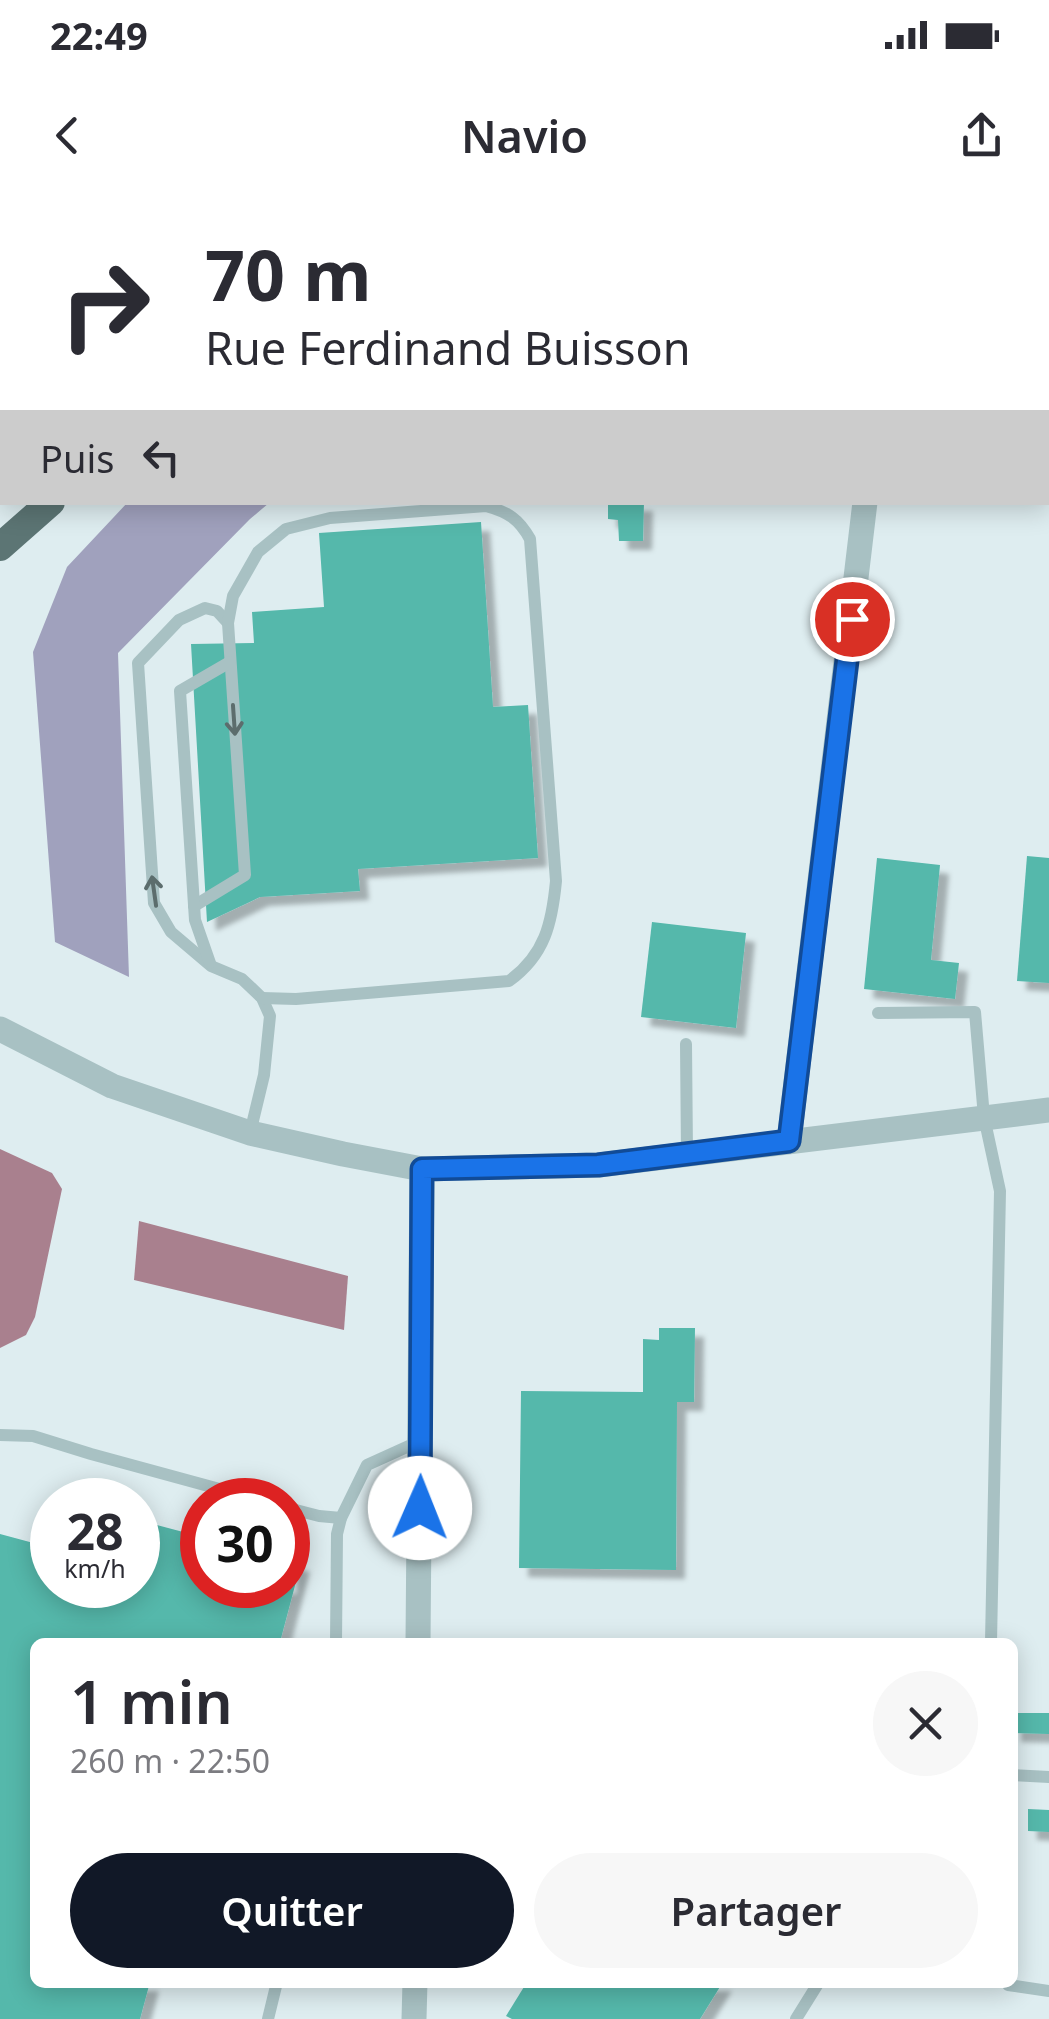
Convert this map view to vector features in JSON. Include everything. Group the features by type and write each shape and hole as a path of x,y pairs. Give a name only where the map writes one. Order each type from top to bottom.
{"main road":[{"path":"0,547 48,505"}],"street":[{"path":"789,1141 865,505"},
{"path":"0,1029 112,1086 250,1133 422,1169 598,1165 1049,1110"},
{"path":"418,1638 422,1169"},
{"path":"414,1988 414,2019"}],"lane":[{"path":"194,906 245,875 228,622 233,596 258,552 286,529 330,518 486,506 506,512 521,523 530,539 556,881 552,918 539,950 526,969 509,982 296,999 262,998"},
{"path":"228,622 205,608 179,620 138,663 154,904 171,932 211,966 242,979 262,998 270,1016 264,1075 250,1133"},
{"path":"211,966 195,920 180,691 230,662"},
{"path":"878,1013 975,1012 984,1117 1000,1191 991,1638"},
{"path":"686,1044 687,1154"},
{"path":"0,1435 34,1436 180,1478"},
{"path":"336,1638 337,1534 341,1518 367,1466 420,1441"},
{"path":"310,1514 341,1518"},
{"path":"1018,1775 1049,1776"},
{"path":"1018,1986 1049,1991"},
{"path":"268,2019 276,1988"},
{"path":"796,2019 815,1988"}],"shaded area":[{"path":"125,505 267,505 118,653 129,977 55,942 33,652 67,567"},
{"path":"0,1149 52,1173 62,1189 35,1317 26,1335 0,1348"},
{"path":"139,1221 348,1276 344,1330 134,1280"}],"building":[{"path":"608,505 644,505 643,541 619,541 618,520 608,519"},
{"path":"481,522 493,707 528,705 538,858 358,869 360,891 260,897 207,922 191,644 254,643 252,612 324,607 319,533"},
{"path":"1027,856 1049,858 1049,983 1017,981"},
{"path":"877,858 940,865 931,960 959,963 955,999 864,989"},
{"path":"652,922 746,933 736,1028 641,1017"},
{"path":"659,1328 695,1328 694,1402 677,1402 676,1570 519,1568 521,1391 643,1392 643,1339 659,1340"},
{"path":"160,1526 180,1531 180,1608 289,1608 281,1638 30,1638 30,1988 148,1988 140,2019 0,2019 0,1534 30,1542 30,1608 160,1608"},
{"path":"1018,1713 1049,1713 1049,1734 1018,1733"},
{"path":"1028,1809 1049,1810 1049,1832 1028,1831"},
{"path":"523,1988 719,1988 700,2019 506,2016"}],"route":[{"path":"420,1508 422,1169 598,1165 789,1141 852,619"}]}
